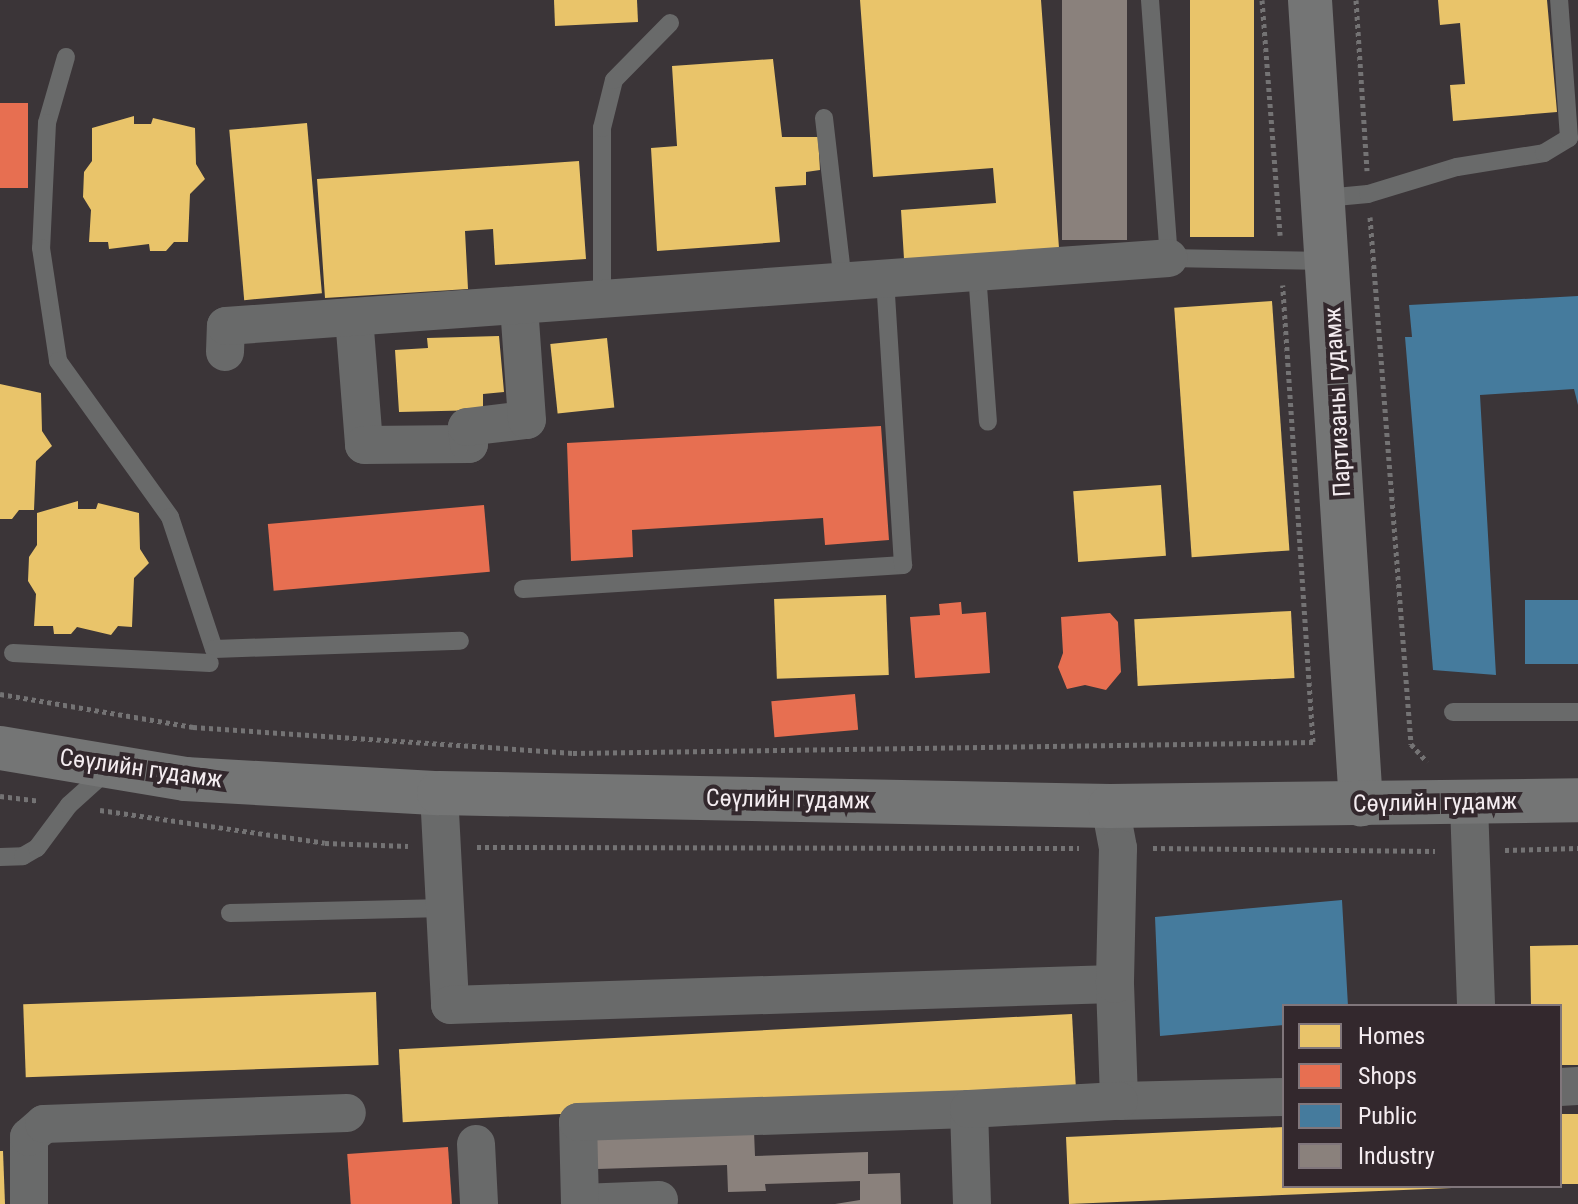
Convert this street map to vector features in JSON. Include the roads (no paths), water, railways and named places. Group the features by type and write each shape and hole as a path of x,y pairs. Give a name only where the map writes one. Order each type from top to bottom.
{"main road":[{"name":"Партизаны гудамж","path":"1310,0 1329,261 1361,804"},
{"name":"Сөүлийн гудамж","path":"0,748 185,779 439,793 1110,806 1469,804 1578,800"}],"street":[{"path":"225,352 226,326 1169,258"},
{"path":"354,317 364,445 469,444 467,427 527,420 519,305"},
{"path":"439,793 450,1005 1115,984"},
{"path":"1469,804 1476,1004"},
{"path":"1110,806 1118,848 1115,984 1119,1101"},
{"path":"659,1200 580,1203 578,1122 1282,1097"},
{"path":"969,1109 972,1204"},
{"path":"29,1204 29,1137 44,1124 347,1113"},
{"path":"476,1144 479,1204"}],"lane":[{"path":"1150,0 1169,258 1282,263 1329,261"},
{"path":"1325,198 1368,194 1457,167 1544,153 1569,138 1559,0"},
{"path":"602,297 602,128 614,80 670,23"},
{"path":"66,57 47,123 41,248 58,361 170,517 214,649 460,641"},
{"path":"824,118 843,282"},
{"path":"977,273 988,422"},
{"path":"523,589 903,565 885,279"},
{"path":"13,653 210,663"},
{"path":"1453,712 1578,712"},
{"path":"0,857 23,856 37,848 69,805 111,767"},
{"path":"230,913 445,908"}]}
